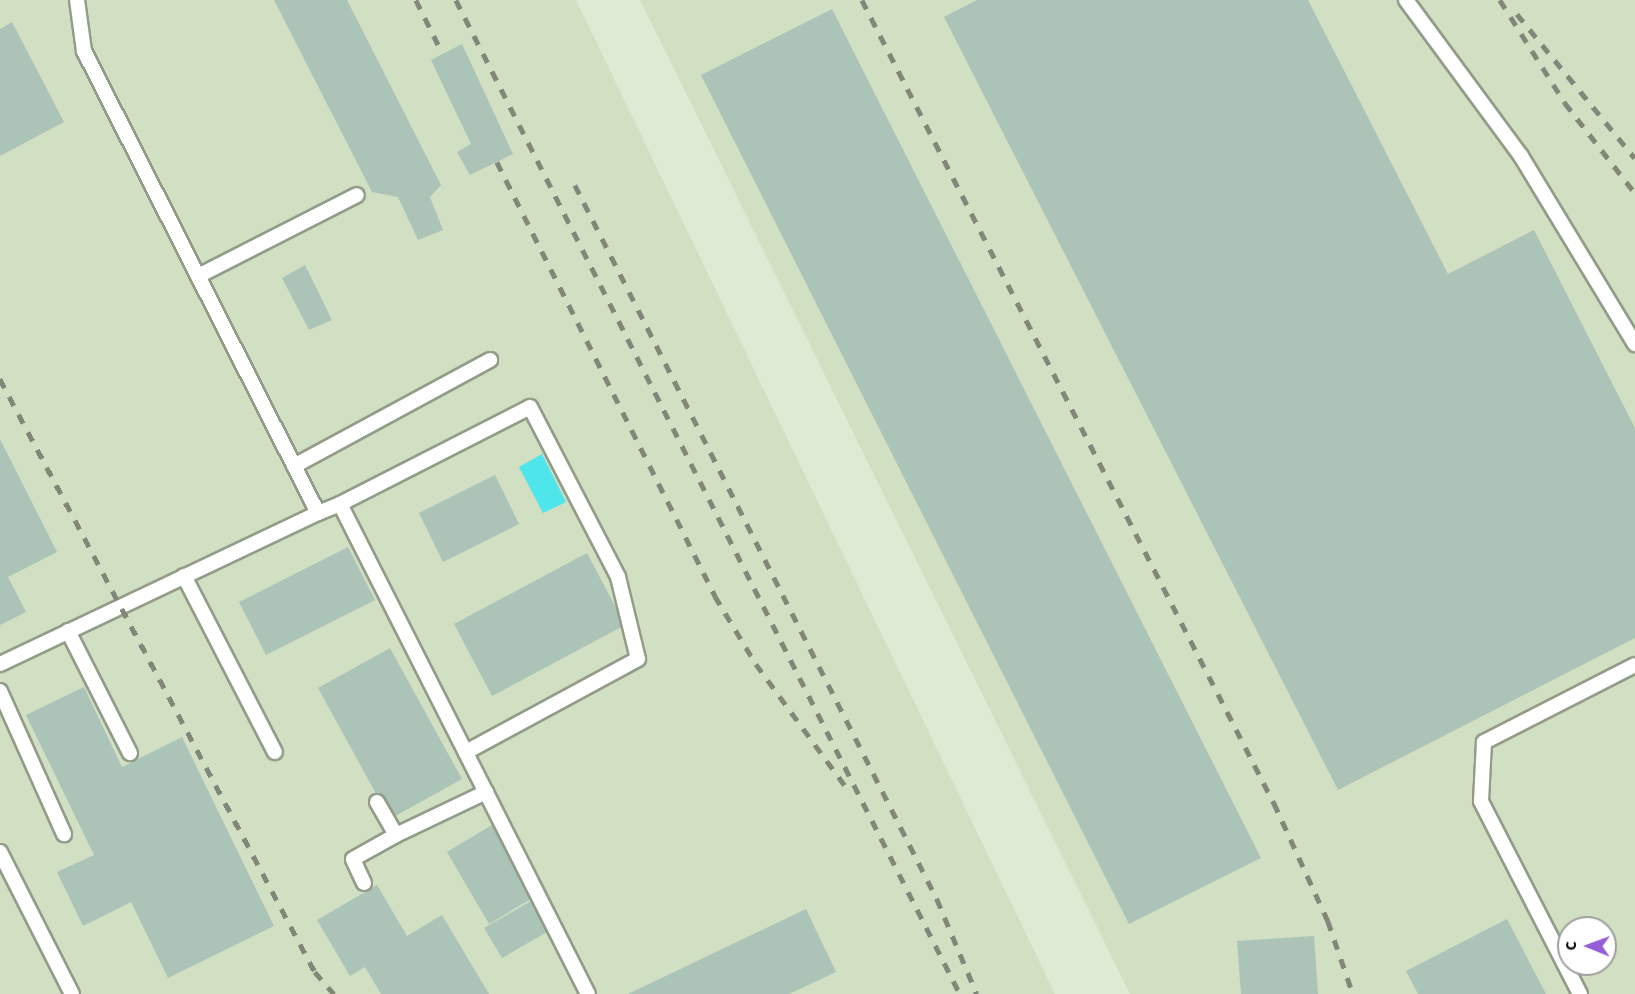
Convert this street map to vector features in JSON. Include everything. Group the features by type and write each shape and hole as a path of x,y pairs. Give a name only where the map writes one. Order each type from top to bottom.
{"lane":[{"path":"77,0 84,51 318,513"},
{"path":"1406,0 1521,156 1635,344"},
{"path":"198,276 357,195"},
{"path":"294,466 490,360"},
{"path":"0,664 340,504 530,407 618,577 638,659 466,752"},
{"path":"340,504 588,994"},
{"path":"184,576 275,752"},
{"path":"68,632 130,753"},
{"path":"1580,994 1481,801 1484,742 1635,665"},
{"path":"0,691 64,834"},
{"path":"364,883 353,859 396,835 486,792"},
{"path":"377,802 396,835"},
{"path":"0,852 72,994"}],"shaded area":[{"path":"0,0 576,0 1055,994 0,994"},
{"path":"640,0 1635,0 1635,994 1130,994"}],"water":[{"path":"542,454 566,502 543,513 519,467"}],"building":[{"path":"274,0 347,0 441,185 430,197 443,230 418,240 398,197 372,192"},
{"path":"977,0 1308,0 1448,274 1534,230 1635,428 1635,638 1338,790 944,17"},
{"path":"832,9 1261,858 1129,924 701,75"},
{"path":"12,22 64,122 0,156 0,29"},
{"path":"462,44 513,154 470,175 457,152 471,144 431,60"},
{"path":"305,265 332,320 309,330 282,278"},
{"path":"0,439 57,552 8,577 26,612 0,625"},
{"path":"495,475 519,524 443,562 419,513"},
{"path":"348,547 375,600 266,655 239,602"},
{"path":"587,553 625,625 492,696 454,624"},
{"path":"390,648 462,779 390,819 318,688"},
{"path":"84,687 122,767 182,737 274,926 168,978 131,902 83,926 57,872 94,855 26,715"},
{"path":"492,825 534,897 489,924 447,852"},
{"path":"377,885 407,936 442,915 489,994 381,994 365,967 350,976 317,920"},
{"path":"536,898 554,928 502,958 484,928"},
{"path":"806,909 836,972 789,994 628,994"},
{"path":"1507,919 1546,994 1418,994 1406,971"},
{"path":"1314,936 1318,994 1241,994 1237,941"}],"railway":[{"path":"416,0 443,54"},
{"path":"456,0 960,994"},
{"path":"862,0 1274,803 1328,921 1353,994"},
{"path":"1500,0 1565,103 1635,193"},
{"path":"1517,14 1635,158"},
{"path":"497,162 715,596 756,664 849,791"},
{"path":"575,185 937,899 977,994"},
{"path":"0,379 315,972 334,994"}]}
